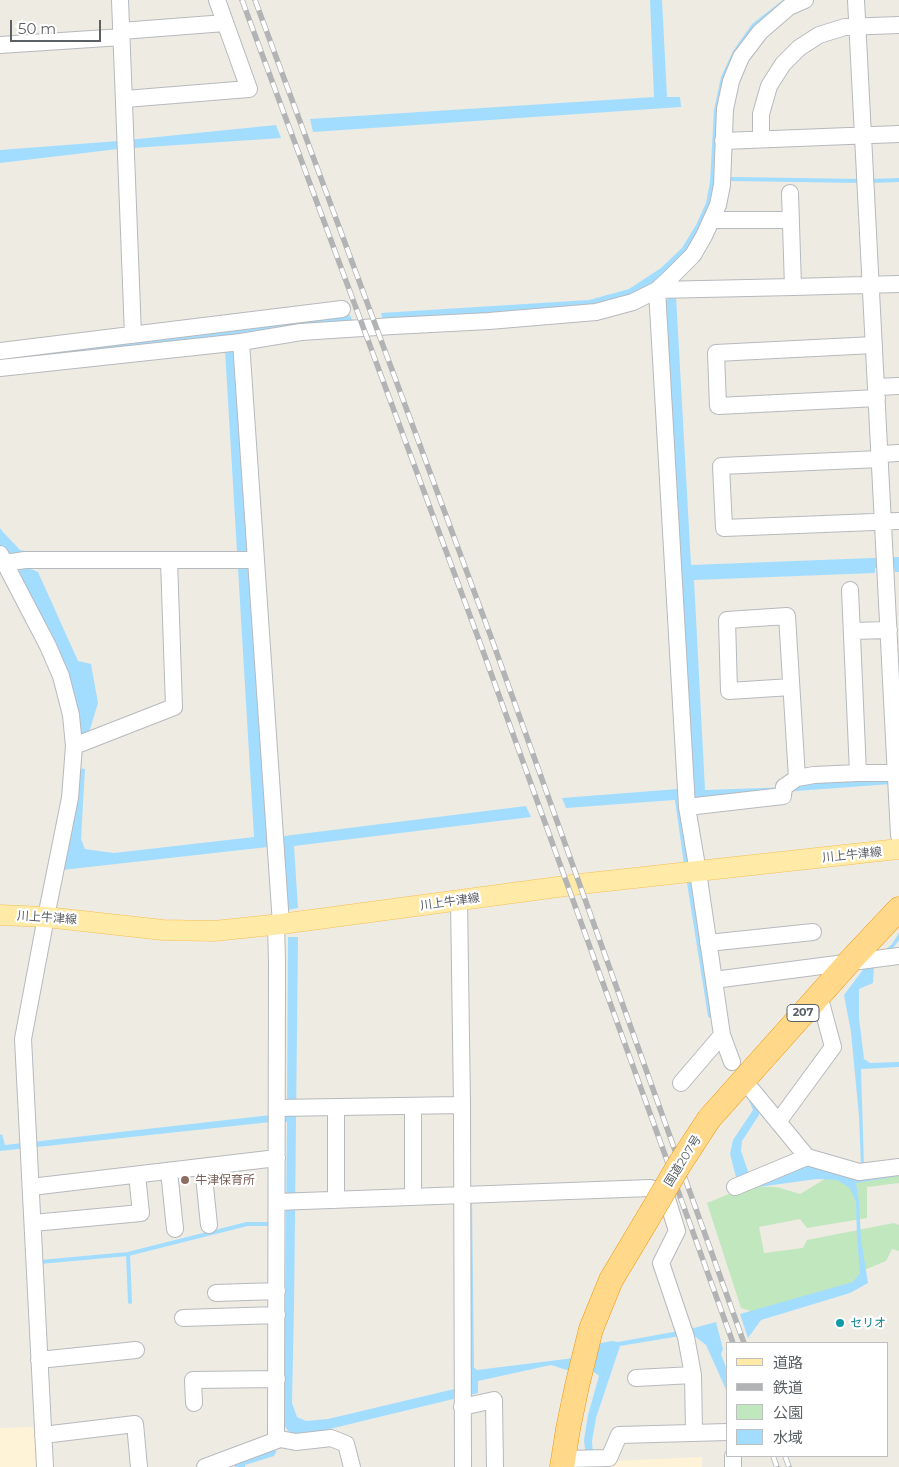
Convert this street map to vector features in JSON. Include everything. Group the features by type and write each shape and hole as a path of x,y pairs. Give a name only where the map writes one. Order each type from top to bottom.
{"highway":[{"name":"国道207号","path":"577,1461 576,1386 591,1329 611,1280 679,1165 709,1119 819,995 899,909"}],"main road":[{"name":"川上牛津線","path":"0,915 46,916 163,930 214,931 574,885 899,850"}],"street":[{"path":"120,0 133,335"},
{"path":"125,99 249,89 217,0"},
{"path":"0,368 241,342 310,332 489,321 596,312 633,302 657,290 693,255 718,205 722,186 725,109 731,81 741,57 760,32 789,7 805,0"},
{"path":"856,0 880,456 891,521 885,562 893,607 888,630 899,835"},
{"path":"0,45 225,23"},
{"path":"761,139 761,114 769,86 783,64 799,48 819,35 845,27 899,25"},
{"path":"723,141 899,134"},
{"path":"790,193 793,287"},
{"path":"712,220 791,220"},
{"path":"657,290 899,284"},
{"path":"657,290 687,807 722,1035 732,1062"},
{"path":"0,351 342,309"},
{"path":"241,342 276,851 278,924 276,1434 280,1439"},
{"path":"874,345 716,353 718,406 877,393 899,386"},
{"path":"891,521 724,528 721,466 880,456 899,453"},
{"path":"45,1467 23,1039 70,798 74,746 71,715 61,676 11,560 255,560"},
{"path":"74,746 174,707 169,560"},
{"path":"850,590 858,773"},
{"path":"791,687 729,691 727,620 787,616 797,778"},
{"path":"852,631 888,630"},
{"path":"687,807 783,796 784,787 797,778 814,775 897,773"},
{"path":"459,900 462,1105 469,1195 462,1383 463,1467"},
{"path":"708,943 813,932"},
{"path":"714,980 886,958"},
{"path":"778,1122 833,1047 819,995"},
{"path":"681,1083 722,1035"},
{"path":"752,1090 807,1157 859,1172 899,1167"},
{"path":"277,1108 462,1105"},
{"path":"413,1106 413,1197"},
{"path":"336,1107 336,1200"},
{"path":"735,1187 807,1157"},
{"path":"31,1187 277,1158"},
{"path":"203,1166 209,1225"},
{"path":"169,1171 175,1229"},
{"path":"32,1223 141,1213 137,1174"},
{"path":"277,1202 650,1188 665,1192 677,1231 661,1263 685,1332 692,1375 694,1432"},
{"path":"216,1293 277,1291"},
{"path":"183,1318 277,1315"},
{"path":"39,1360 136,1350"},
{"path":"636,1378 692,1375"},
{"path":"194,1403 193,1380 277,1379"},
{"path":"462,1403 494,1400 495,1467"},
{"path":"43,1435 135,1424 138,1467"},
{"path":"577,1461 609,1458 619,1434 726,1432"},
{"path":"204,1467 280,1439 296,1442 331,1438 346,1444 352,1467"}],"shaded area":[{"path":"38,1427 39,1467 0,1467 0,1428"},
{"path":"702,1457 702,1467 581,1467 593,1462"}],"green space":[{"path":"899,1174 899,1183 867,1187 867,1218 807,1228 800,1219 759,1227 764,1253 803,1248 807,1240 894,1223 899,1225 899,1251 892,1249 886,1261 862,1271 854,1286 754,1312 741,1308 707,1203 748,1186 777,1187 800,1194 830,1176"}],"water":[{"path":"650,0 662,0 667,97 680,97 681,107 313,132 310,119 654,97"},
{"path":"783,0 795,0 738,55 712,206 686,252 664,276 633,296 590,307 383,320 381,313 589,300 629,289 661,268 682,248 696,225 706,203 710,182 714,110 721,77 733,51 752,24"},
{"path":"276,125 281,138 118,149 0,163 0,150 118,141"},
{"path":"676,296 691,565 899,557 899,572 895,572 894,567 875,568 875,573 694,580 705,790 792,787 814,780 891,778 891,784 566,808 562,798 678,789 692,793 666,300"},
{"path":"350,315 353,323 300,327 0,361 0,355"},
{"path":"225,350 234,350 268,838 526,806 531,817 294,846 298,908 288,910 268,847 62,870 78,768 85,769 81,839 85,849 114,853 254,837"},
{"path":"0,528 20,550 35,553 26,567 38,572 78,661 91,664 98,703 88,736 79,736 69,675 19,571 20,566 12,555 3,548 0,548"},
{"path":"899,933 899,940 894,947 874,967 873,983 859,989 859,1018 864,1059 870,1063 899,1062 899,1067 861,1069 864,1166 861,1166 859,1116 851,1032 844,995 865,967 892,944"},
{"path":"288,937 298,937 292,1403 297,1417 306,1421 328,1419 467,1386 472,1366 477,1370 574,1358 570,1371 551,1365 478,1381 478,1393 309,1434 295,1435 288,1431 284,1425 287,1122 271,1122 0,1151 0,1135 2,1134 5,1145 271,1115 287,1115"},
{"path":"750,1096 759,1106 759,1115 742,1141 741,1151 749,1174 736,1177 730,1154 733,1140 753,1110 748,1098"},
{"path":"805,1165 899,1172 899,1176 856,1183 861,1239 868,1283 850,1293 761,1320 748,1338 740,1314 853,1282 860,1273 856,1202 850,1188 837,1180 817,1179 743,1189"},
{"path":"716,1322 723,1349 721,1354 726,1368 726,1390 706,1345 692,1334 620,1346 596,1418 592,1441 594,1467 587,1467 584,1440 588,1415 599,1376 590,1369 596,1344 690,1329"},
{"path":"267,1450 277,1451 274,1456 245,1465 245,1467 235,1467 234,1461"}],"waterway":[{"path":"732,179 862,181"},
{"path":"869,181 899,180"},
{"path":"677,800 686,864"},
{"path":"689,883 710,1016"},
{"path":"470,1198 472,1366"},
{"path":"40,1262 128,1254 247,1224 271,1224"},
{"path":"128,1254 130,1302"}],"railway":[{"path":"242,0 479,640 733,1342"},
{"path":"255,0 491,637 744,1342"},
{"path":"773,1457 777,1467"},
{"path":"785,1457 789,1467"}],"place":[{"name":"牛津保育所","path":"185,1180"},
{"name":"セリオ","path":"840,1323"}]}
